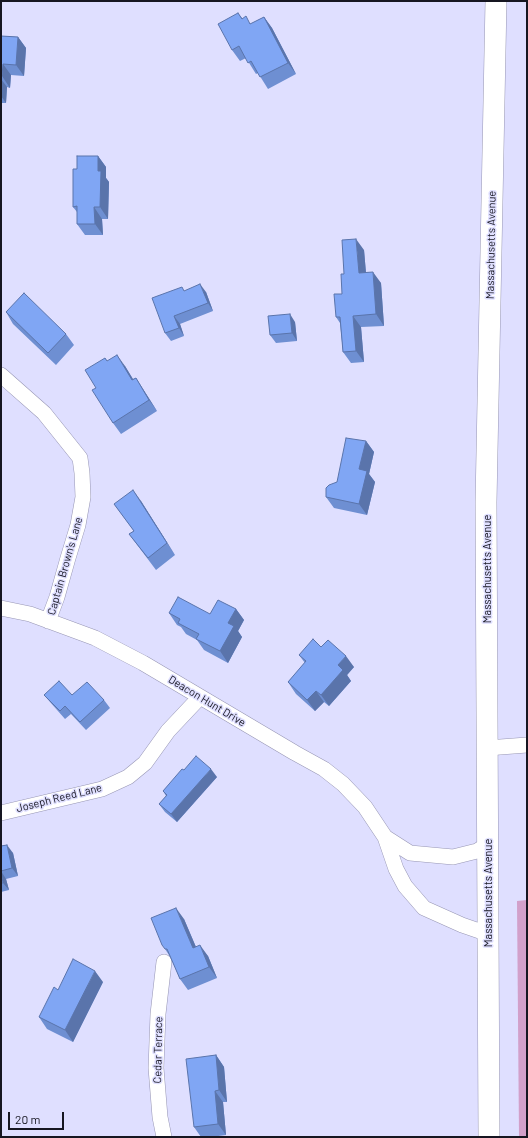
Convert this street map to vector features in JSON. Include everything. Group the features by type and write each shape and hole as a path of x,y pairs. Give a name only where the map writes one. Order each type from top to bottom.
{"main road":[{"name":"Massachusetts Avenue","path":"489,1137 486,502 496,1"}],"street":[{"name":"Captain Brown's Lane","path":"1,375 44,414 80,458 83,497 78,525 57,597 48,621"},
{"name":"Deacon Hunt Drive","path":"1,608 30,614 102,642 143,663 324,769 343,784 366,807 385,837 396,870 405,886 424,908 462,925 488,934"},
{"name":"Joseph Reed Lane","path":"1,814 102,788 128,777 146,763 168,731 200,697"},
{"path":"487,748 527,745"},
{"name":"Deacon Hunt Drive","path":"385,837 410,853 453,857 477,851 488,844"},
{"name":"Cedar Terrace","path":"164,962 158,1014 156,1068 160,1117 164,1137"}],"shaded area":[{"path":"527,900 527,1137 519,1137 517,901"}],"building":[{"path":"238,13 242,19 246,16 250,24 264,17 288,63 260,77 251,61 248,63 239,46 232,50 218,24"},
{"path":"1,36 18,37 16,65 3,64 2,76 1,76"},
{"path":"77,156 98,156 98,171 101,171 100,207 94,207 95,224 77,224 77,206 73,207 73,169 77,169"},
{"path":"356,239 359,273 373,272 376,314 353,316 356,351 343,352 340,317 336,317 334,294 342,294 341,274 344,274 342,240"},
{"path":"200,284 208,303 174,316 179,328 165,333 152,298 182,287 184,291"},
{"path":"24,293 66,334 48,353 6,312"},
{"path":"290,314 292,333 270,335 268,316"},
{"path":"117,355 132,380 136,378 149,400 113,423 92,390 96,388 85,370 105,358 107,361"},
{"path":"346,438 366,441 359,469 367,471 359,504 326,497 326,488 337,482"},
{"path":"133,490 167,543 148,558 129,534 134,531 114,504"},
{"path":"178,597 210,614 218,600 236,609 228,623 234,626 220,651 196,639 199,634 178,623 180,619 169,613"},
{"path":"313,639 321,647 328,640 346,656 338,665 343,670 321,695 316,691 307,700 288,682 306,661 299,655"},
{"path":"59,681 72,695 87,682 104,700 80,722 65,706 60,711 44,695"},
{"path":"196,756 211,769 171,814 159,804 167,795 163,791 182,769 184,770"},
{"path":"7,845 12,868 1,871 1,846"},
{"path":"1,871 3,883 1,883"},
{"path":"176,908 193,948 200,945 209,967 180,979 167,949 165,949 162,945 151,918"},
{"path":"73,959 95,971 65,1030 39,1017 54,987 58,990"},
{"path":"216,1055 219,1090 215,1091 218,1124 194,1127 186,1059"}]}
